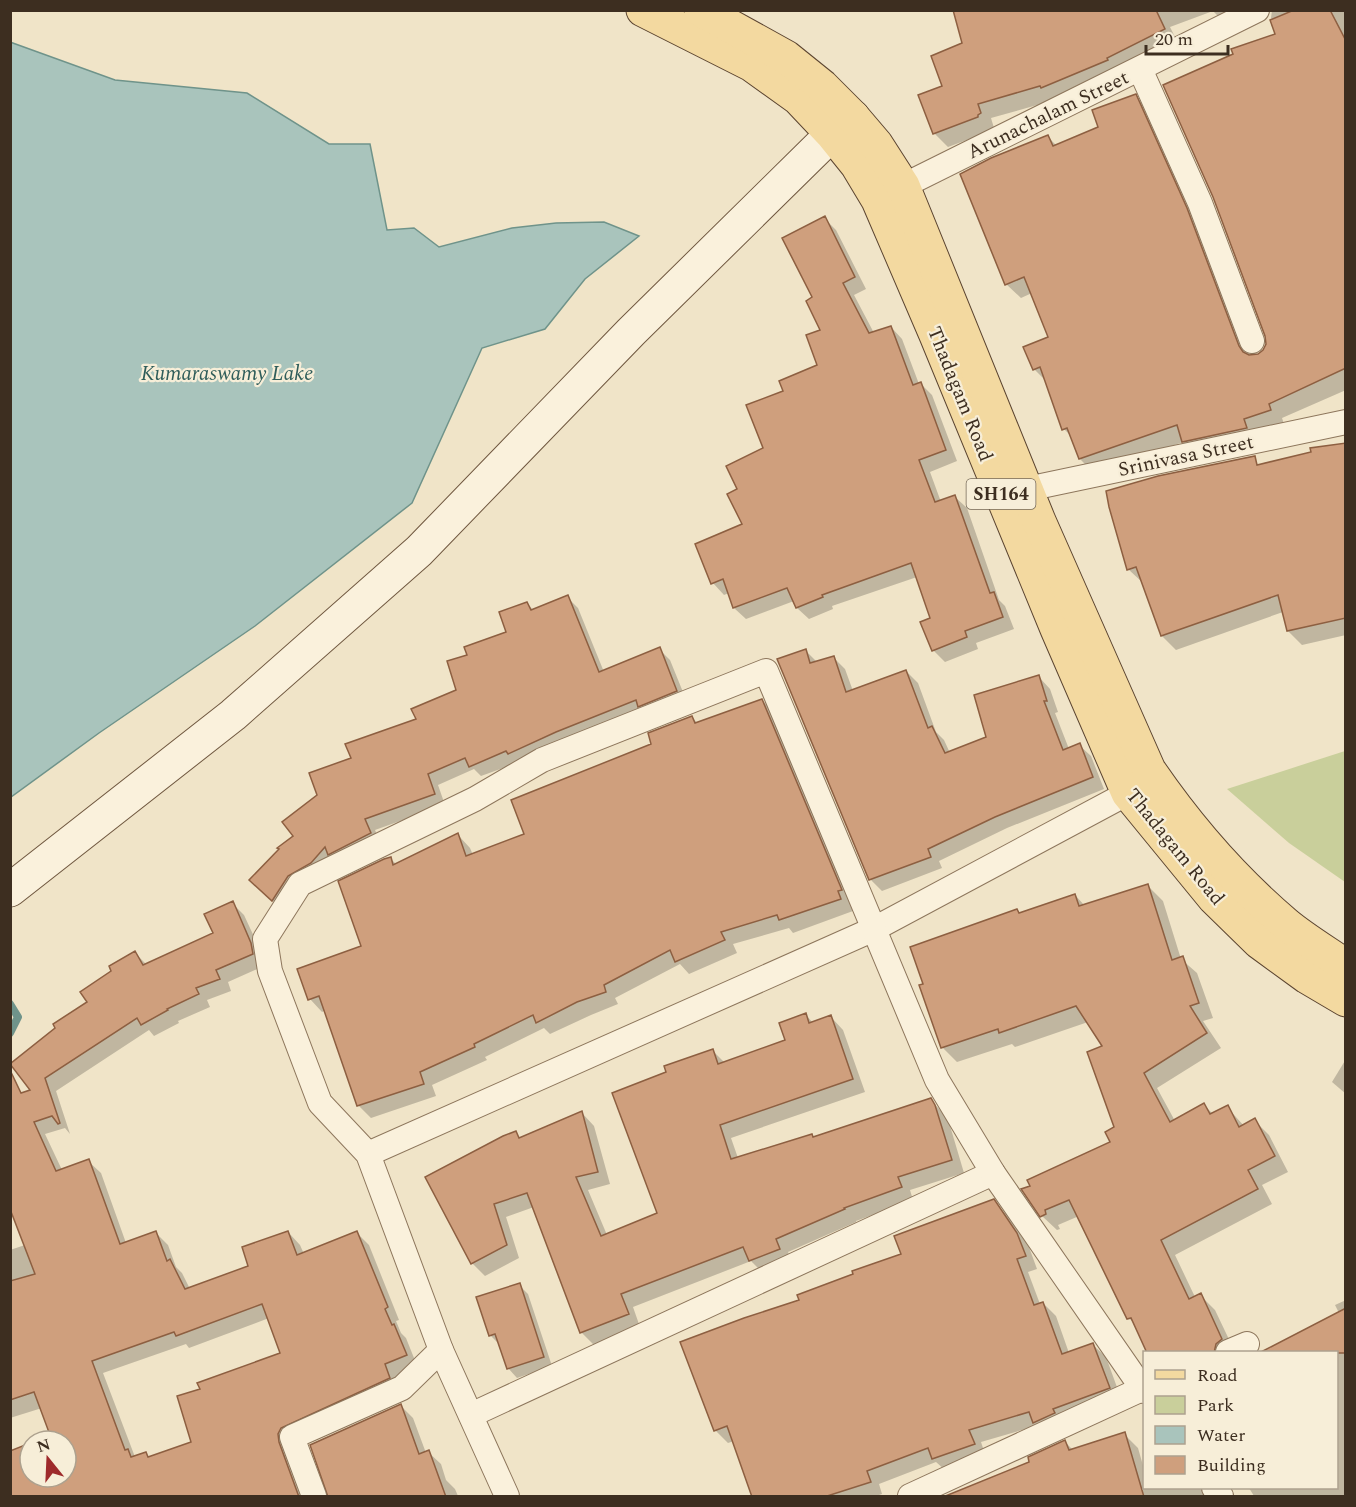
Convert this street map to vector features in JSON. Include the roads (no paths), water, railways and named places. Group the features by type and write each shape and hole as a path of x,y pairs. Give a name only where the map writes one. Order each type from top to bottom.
{"main road":[{"name":"Thadagam Road","path":"643,10 752,65 798,98 876,144 903,186 1027,489 1149,770 1209,849 1240,881 1287,925 1346,966"},
{"name":"Thadagam Road","path":"701,10 786,57 822,86 843,125 857,165 878,200 1128,793 1214,898 1252,934 1307,977 1346,1000"}],"street":[{"name":"Arunachalam Street","path":"903,186 1257,10"},
{"path":"1140,69 1200,203 1252,341"},
{"path":"10,890 233,715 418,551 631,332 843,125"},
{"path":"865,178 903,186"},
{"name":"Srinivasa Street","path":"1027,489 1346,422"},
{"path":"507,1497 441,1350 368,1154 320,1103 270,971 265,939 300,884 475,799 542,760 766,671 937,1080 993,1173 1143,1388"},
{"path":"368,1154 874,930 1128,793"},
{"path":"471,1415 993,1173"},
{"path":"314,1497 292,1437 402,1388 441,1350"},
{"path":"910,1497 1143,1389"}],"water":[{"name":"Kumaraswamy Lake","path":"10,42 115,80 247,93 329,144 370,144 387,230 414,228 439,247 512,228 556,223 604,222 639,236 585,279 545,329 482,348 412,503 255,626 99,733 11,797"}],"waterway":[{"path":"10,1004 18,1017 10,1033"}]}
